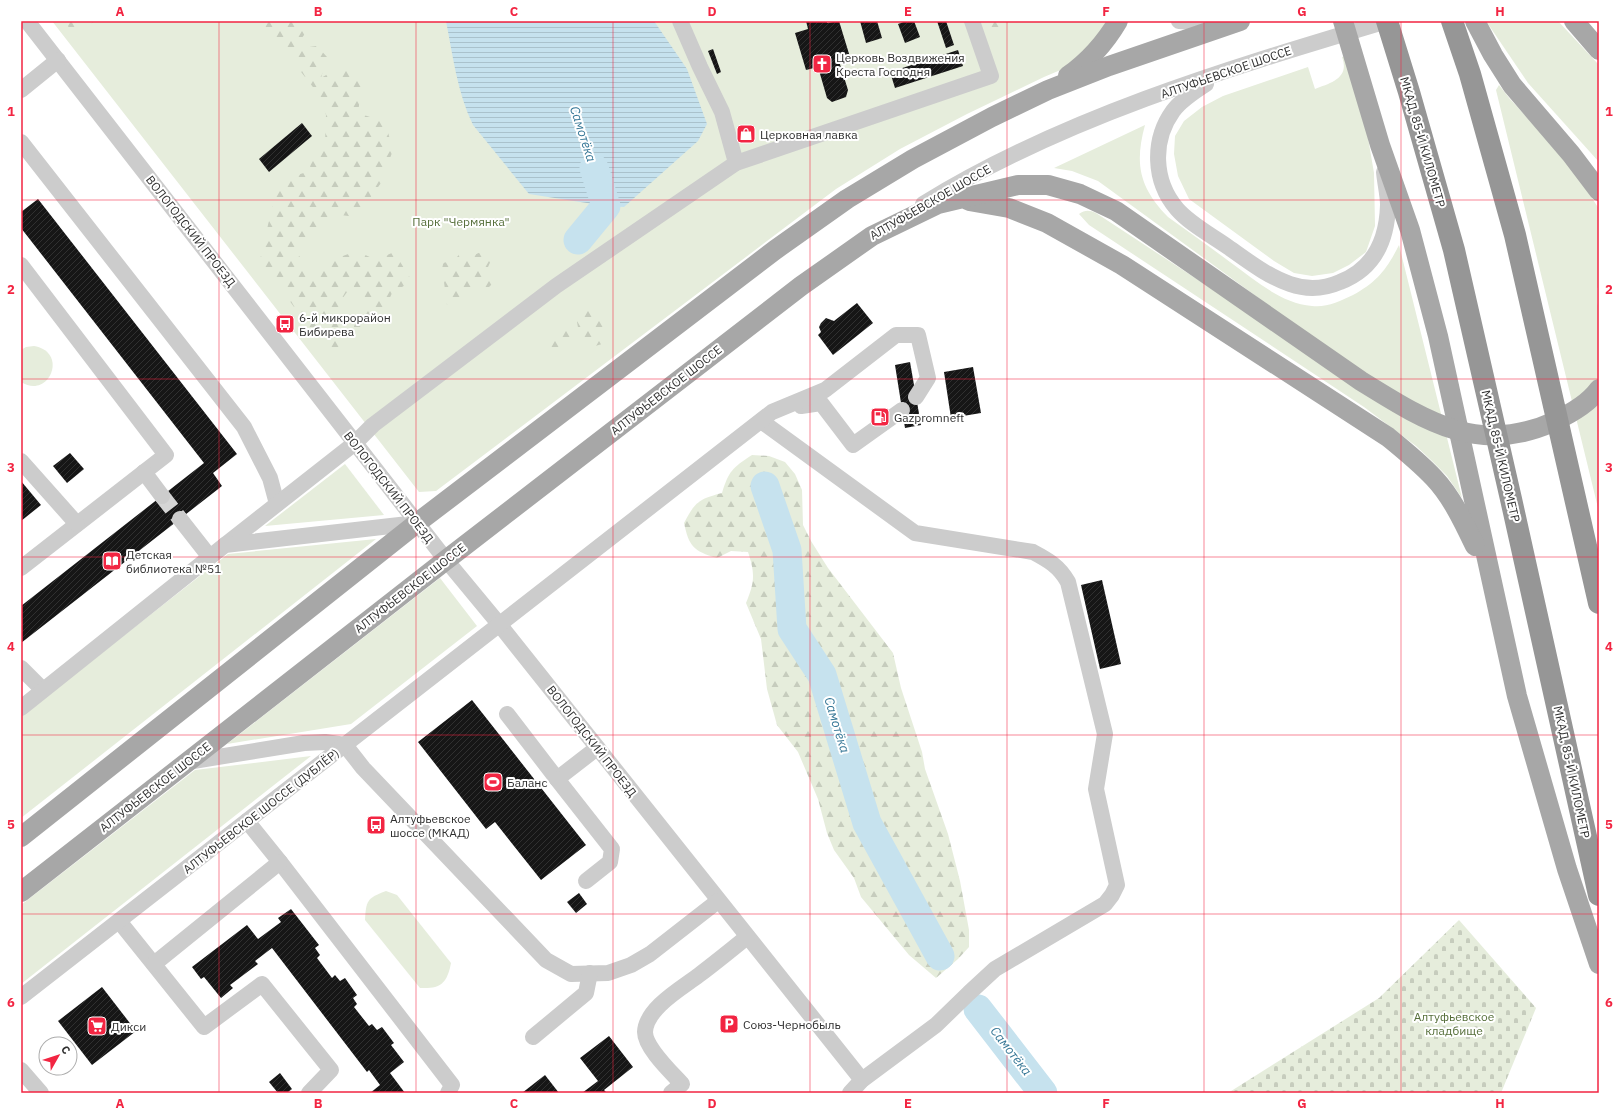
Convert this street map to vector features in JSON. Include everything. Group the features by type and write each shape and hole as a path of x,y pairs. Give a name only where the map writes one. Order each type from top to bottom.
{"highway":[{"name":"МКАД, 85-Й КИЛОМЕТР","path":"1387,21 1454,250 1515,514 1599,895"},
{"path":"1452,21 1470,74 1515,235 1599,603"}],"main road":[{"path":"1048,90 1082,66 1103,45 1118,21"},
{"path":"21,836 417,523 775,250 847,199 919,155 992,116 1048,90 1109,66 1240,21"},
{"path":"1343,21 1380,145 1410,230 1438,336 1496,606 1519,704 1567,869 1599,964"},
{"path":"1475,21 1493,55 1512,85 1599,191"},
{"path":"1574,21 1599,50"},
{"path":"872,236 938,204 959,200 1018,184 1048,185 1080,194 1116,211 1361,381 1432,422 1472,434 1505,436 1538,429 1568,415 1599,389"},
{"path":"959,200 1009,208 1047,223 1122,265 1388,438 1415,459 1435,479 1451,502 1464,523 1478,552 1496,606"},
{"name":"АЛТУФЬЕВСКОЕ ШОССЕ","path":"21,892 446,560 801,286 872,236"}],"street":[{"name":"ВОЛОГОДСКИЙ ПРОЕЗД","path":"27,21 446,560 500,624 747,937 764,965 862,1080"},
{"path":"680,21 722,112 736,163"},
{"path":"21,708 209,556 355,443 373,425 556,286 736,163 991,76 972,21"},
{"path":"1179,21 1208,23 1220,21"},
{"name":"АЛТУФЬЕВСКОЕ ШОССЕ","path":"872,236 934,197 1012,156 1066,130 1222,73 1387,21"},
{"path":"21,90 58,60"},
{"path":"1222,73 1194,92 1174,110 1162,131 1157,152 1160,176 1167,194 1178,209 1197,226 1267,274 1291,284 1312,289 1332,286 1351,278 1368,264 1379,249 1385,228 1388,204 1380,145"},
{"path":"21,142 244,427 270,478 277,504"},
{"path":"21,265 166,455 77,524 23,562"},
{"name":"АЛТУФЬЕВСКОЕ ШОССЕ (ДУБЛЁР)","path":"21,997 772,412 824,390 896,335 918,335 928,378 916,397"},
{"path":"780,409 821,403 853,445 902,410"},
{"path":"761,421 915,533 1033,552 1050,560 1062,571 1068,582 1105,734 1096,789 1116,885 1112,895 1104,904 995,969 936,1025 862,1080 850,1093"},
{"path":"21,461 77,524"},
{"path":"144,472 162,496"},
{"path":"180,519 209,556"},
{"path":"225,545 417,523"},
{"path":"21,668 43,690"},
{"path":"507,714 612,849 610,862 586,881"},
{"path":"187,762 304,743 325,742 345,745 363,768 546,960 571,974 608,972 631,965 650,954 718,901"},
{"path":"557,779 597,748"},
{"path":"247,821 452,1085 448,1093"},
{"path":"154,964 280,862"},
{"path":"119,921 204,1027 262,984 331,1070 309,1093"},
{"path":"671,1093 682,1084 650,1047 645,1033 648,1022 654,1012 672,994 698,976 747,937"},
{"path":"533,1037 586,993 590,973"},
{"path":"21,1070 41,1093"}],"green space":[{"name":"Парк \"Чермянка\"","path":"52,21 1110,21 1077,63 967,114 900,149 836,189 436,491 419,492"},
{"path":"64,21 95,21 74,34"},
{"path":"261,21 306,21 309,28 294,49 317,46 327,57 321,78 347,63 362,83 358,113 385,122 393,150 381,183 356,217 333,214 317,227 297,252 313,280 334,259 357,251 376,260 394,252 412,281 392,293 380,320 354,339 354,324 369,301 352,285 340,302 346,320 350,347 331,358 260,260 278,181 310,171 311,149 325,144 326,115 320,96"},
{"path":"981,21 1018,21 990,41"},
{"path":"1486,21 1558,21 1599,65 1599,162 1528,83"},
{"path":"1348,55 1367,132 1374,173 1375,226 1366,252 1349,265 1333,273 1312,276 1294,273 1274,261 1189,199 1178,176 1174,154 1175,136 1184,121 1202,107 1223,96 1308,67 1315,89 1333,82 1338,79 1343,70 1344,64 1342,57"},
{"path":"1499,85 1580,179 1599,209 1599,287 1597,288 1597,303 1599,309 1599,512 1496,90"},
{"path":"1145,125 1140,152 1140,164 1142,175 1151,196 1168,217 1258,283 1279,296 1300,304 1312,306 1328,305 1343,300 1375,280 1386,268 1399,245 1462,498 1447,476 1416,446 1364,407 1089,225 1079,214 1087,211 1096,213 1250,314 1260,299 1098,181 1072,171 1054,168"},
{"path":"462,250 472,256 483,251 493,256 488,267 496,271 496,280 489,287 476,289 466,301 447,305 444,282 441,277 443,263 455,260"},
{"path":"586,308 606,320 602,344 592,347 580,338 577,322"},
{"path":"567,324 573,330 568,343 558,354 542,346 554,330"},
{"path":"34,346 45,350 51,357 53,365 47,380 40,385 31,386 21,382 21,350 26,347"},
{"path":"752,455 769,456 785,462 795,474 802,490 803,525 811,541 828,568 893,653 901,688 922,752 925,769 948,834 960,881 969,930 969,947 958,959 936,978 909,955 861,897 854,878 834,850 827,833 818,799 798,752 777,725 767,689 761,639 746,603 753,578 752,566 748,552 731,551 717,558 697,550 690,542 688,537 684,523 691,510 698,502 722,493 732,471 740,463"},
{"path":"345,464 384,515 265,526"},
{"path":"376,539 21,818 21,716 228,554"},
{"path":"440,578 477,626 351,724 227,744"},
{"path":"311,756 21,984 21,905 195,770"},
{"path":"386,891 397,895 451,963 447,976 442,984 433,987 420,988 365,920 367,904 371,898"},
{"name":"Алтуфьевское кладбище","path":"1459,920 1536,1008 1501,1093 1228,1093 1379,998"}],"water":[{"path":"446,21 654,21 687,69 707,124 698,141 624,207 606,206 529,194 473,125 459,87"}],"building":[{"name":"Церковь Воздвижения Креста Господня","path":"806,21 827,21 827,23 839,21 850,57 839,61 848,90 846,97 832,102 827,98 818,67 806,70 795,33 808,29"},
{"path":"860,21 877,21 882,38 866,43"},
{"path":"906,21 914,21 920,37 905,43 898,24"},
{"path":"937,21 946,21 954,45 946,48"},
{"path":"713,49 721,72 717,74 708,51"},
{"path":"958,50 963,66 895,88 890,72"},
{"path":"302,123 312,136 269,172 259,159"},
{"name":"Церковная лавка","path":"750,126 754,138 743,142 739,130"},
{"path":"38,199 237,454 213,473 222,486 21,643 21,606 204,463 21,228 21,212"},
{"path":"857,303 873,323 833,355 818,335 821,332 819,327 826,318 834,321"},
{"path":"910,362 921,425 905,428 895,365"},
{"path":"973,367 981,413 951,418 944,372"},
{"path":"70,453 84,469 67,483 53,466"},
{"path":"21,481 41,505 21,521"},
{"path":"1102,580 1121,664 1100,669 1081,585"},
{"name":"Баланс","path":"472,700 586,845 541,880 495,822 486,829 418,742"},
{"path":"579,893 587,904 576,913 567,902"},
{"path":"291,909 319,945 315,948 320,955 317,958 332,978 335,975 340,981 345,978 357,995 353,998 357,1004 354,1007 369,1026 372,1024 377,1030 382,1027 394,1043 391,1045 404,1062 390,1073 405,1093 370,1093 380,1085 369,1070 367,1072 272,948 255,961 258,964 230,985 233,988 221,998 204,977 201,979 192,967 247,925 258,939 281,922 278,918"},
{"name":"Дикси","path":"102,987 136,1031 92,1065 78,1047 78,1036 70,1036 58,1021"},
{"path":"609,1036 633,1067 604,1090 607,1093 582,1093 598,1081 580,1058"},
{"path":"280,1073 292,1089 287,1093 278,1093 269,1082"},
{"path":"545,1075 559,1093 522,1093"}],"waterway":[{"name":"Самотёка","path":"578,240 606,206 594,168"},
{"name":"Самотёка","path":"765,486 787,550 792,629 822,675 867,823 940,956"},
{"name":"Самотёка","path":"978,1009 1043,1093"}],"tunnel":[{"path":"162,496 180,519"}],"place":[{"name":"Церковь Воздвижения Креста Господня","path":"822,64"},
{"name":"Церковная лавка","path":"746,134"},
{"name":"6-й микрорайон Бибирева","path":"285,324"},
{"name":"Gazpromneft","path":"880,417"},
{"name":"Детская библиотека №51","path":"112,561"},
{"name":"Баланс","path":"493,782"},
{"name":"Алтуфьевское шоссе (МКАД)","path":"376,825"},
{"name":"Союз-Чернобыль","path":"729,1024"},
{"name":"Дикси","path":"97,1026"}]}
